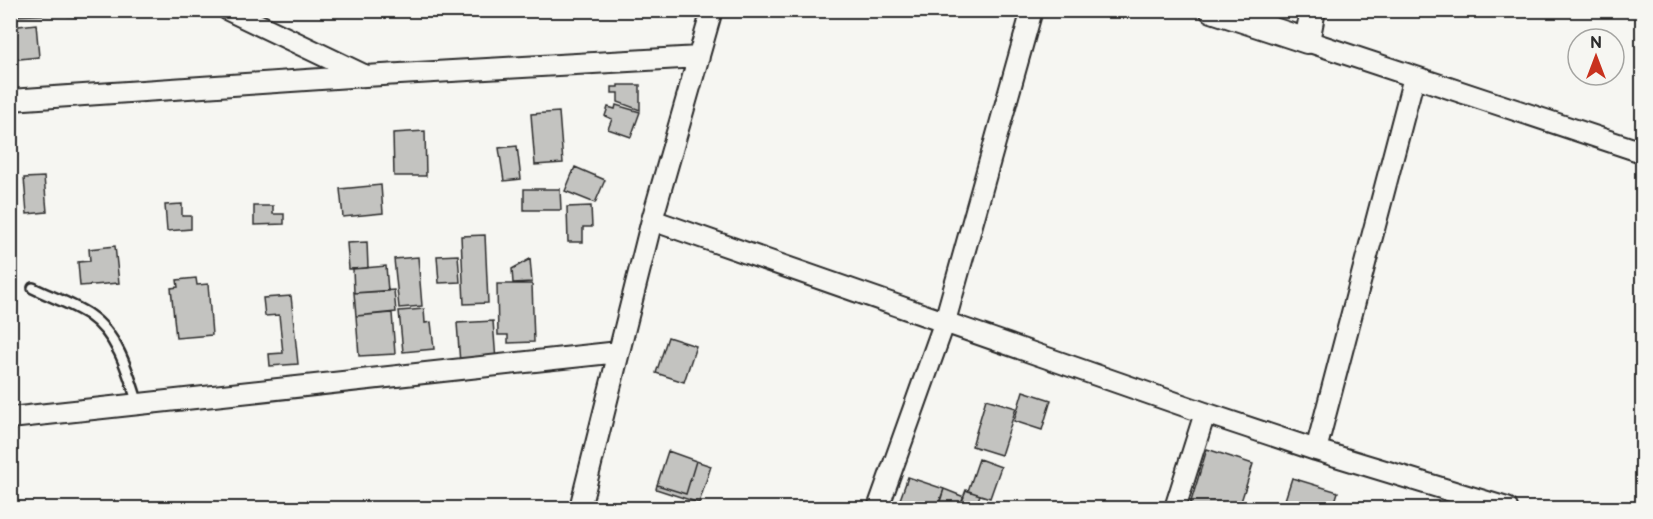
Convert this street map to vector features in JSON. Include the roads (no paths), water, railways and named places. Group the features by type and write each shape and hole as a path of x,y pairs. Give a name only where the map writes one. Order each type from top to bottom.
{"street":[{"path":"228,10 365,76"},
{"path":"580,508 652,220 712,10"},
{"path":"878,508 945,321 1032,10"},
{"path":"1212,10 1642,152"},
{"path":"1307,41 1313,10"},
{"path":"10,100 365,76 699,57"},
{"path":"1316,450 1414,77"},
{"path":"652,220 1204,413 1472,503 1507,508"},
{"path":"10,418 619,352"},
{"path":"1175,508 1204,413"}],"lane":[{"path":"33,288 90,315 115,342 128,370 138,404"}]}
